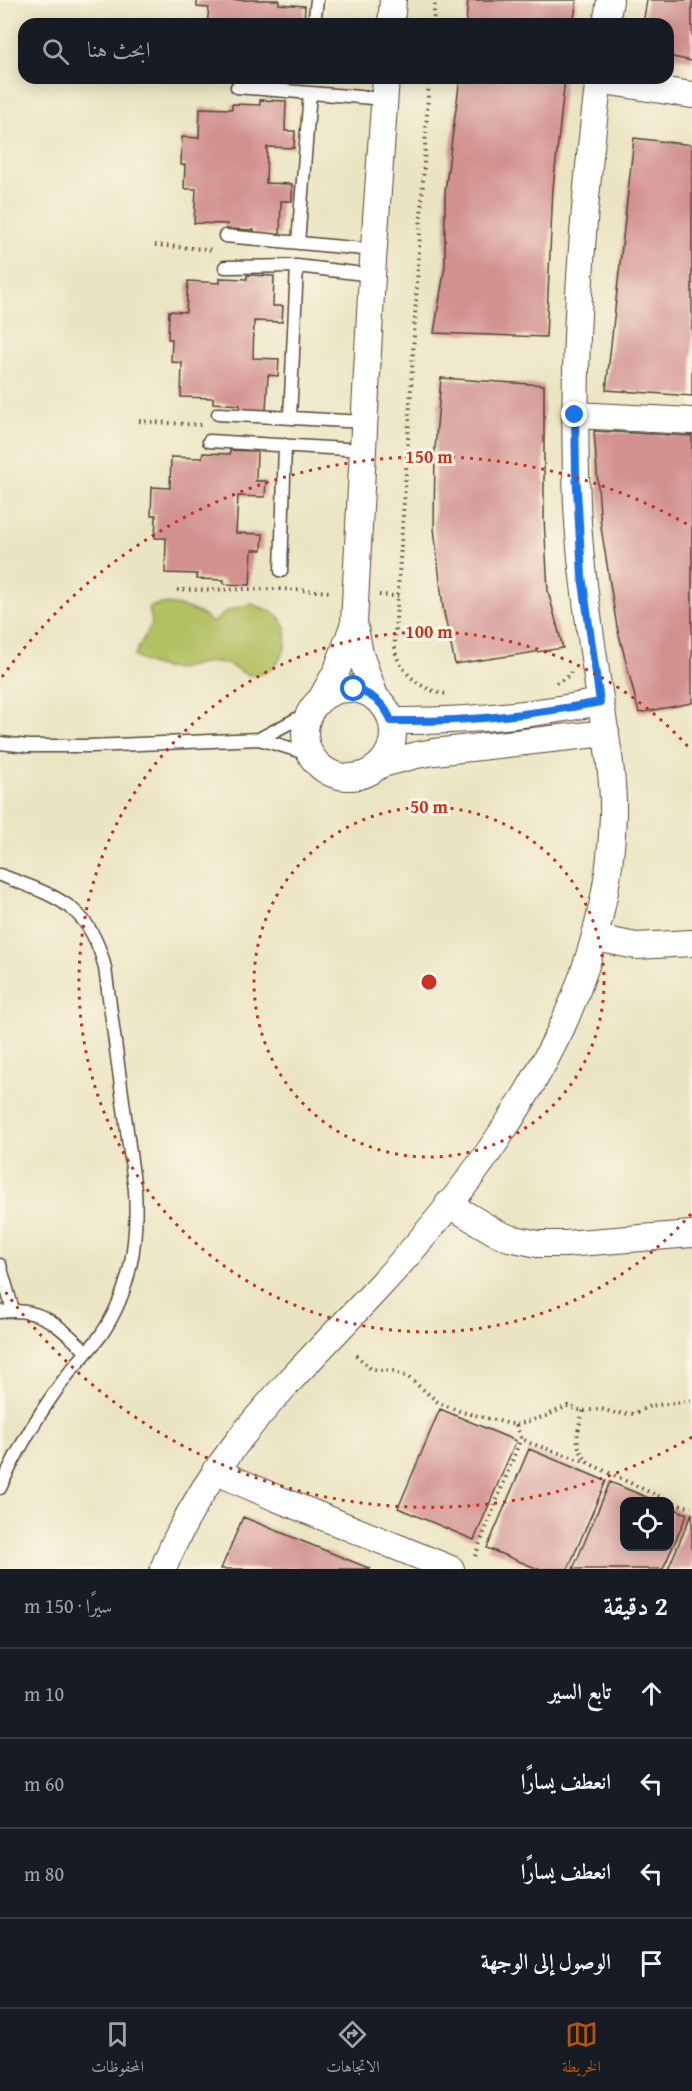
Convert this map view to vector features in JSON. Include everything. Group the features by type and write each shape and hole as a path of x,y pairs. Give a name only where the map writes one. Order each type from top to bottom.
{"street":[{"path":"392,18 393,0"},
{"path":"607,18 610,0"},
{"path":"376,699 362,661 354,623 385,84"},
{"path":"163,1569 180,1530 215,1471 242,1434 380,1286 490,1150 540,1070 571,1005 596,938 606,888 613,812 606,733 582,576 575,415 579,277 597,84"},
{"path":"627,84 692,95"},
{"path":"575,415 692,421"},
{"path":"316,706 331,693 354,689 366,693 383,705 391,721 393,734 391,746 379,765 370,772 348,777 336,775 326,770 310,754 307,746 305,729 316,706 337,670 354,623"},
{"path":"391,721 452,720 511,715 600,702"},
{"path":"511,715 513,744"},
{"path":"379,765 417,755 606,733"},
{"path":"596,938 636,946 692,943"},
{"path":"448,1204 495,1232 509,1238 538,1244 692,1234"},
{"path":"215,1471 451,1569"}],"lane":[{"path":"314,18 316,0"},
{"path":"237,87 310,93 378,84"},
{"path":"298,243 310,93"},
{"path":"225,236 298,243 373,262"},
{"path":"225,267 297,267 373,262"},
{"path":"290,417 297,267"},
{"path":"218,414 364,422"},
{"path":"209,441 363,450"},
{"path":"281,571 285,445"},
{"path":"259,739 316,706"},
{"path":"0,743 28,746 91,746 259,739 310,754"},
{"path":"0,874 60,900 73,909 94,935 105,968 135,1190 135,1239 125,1288 101,1335 66,1377 45,1407 0,1488"},
{"path":"0,1265 6,1311 24,1311 50,1319 87,1352"}],"path":[{"path":"434,18 435,0"},
{"path":"429,84 396,656 406,673 423,686 450,694"},
{"path":"177,590 281,590 342,593"},
{"path":"372,595 398,596"},
{"path":"356,1355 371,1369 393,1371 408,1377 440,1403 462,1412 516,1425 546,1416 567,1406 583,1411 602,1409 615,1413 633,1414 650,1406 692,1401"},
{"path":"583,1411 576,1444 590,1464"},
{"path":"516,1425 521,1438 530,1443 590,1464 688,1508 692,1507"},
{"path":"475,1556 521,1438"}],"green space":[{"path":"160,604 188,609 213,623 227,611 251,604 266,609 277,615 284,625 286,642 284,650 275,665 268,671 255,675 245,674 218,662 207,662 176,669 151,665 134,656 152,623 149,607"}],"building":[{"path":"197,0 279,0 279,4 305,6 304,18 208,18 209,8 197,7"},
{"path":"468,0 577,0 574,18 466,18"},
{"path":"647,0 692,0 692,61 674,57 674,18 644,18"},
{"path":"459,84 564,84 553,188 546,337 434,333 445,266 445,192"},
{"path":"260,100 286,101 285,131 295,131 294,148 267,147 266,183 292,184 292,201 281,201 280,236 254,235 254,230 226,229 227,224 194,223 196,189 184,189 185,165 181,165 182,137 199,138 200,108 232,109 232,104 260,105"},
{"path":"634,138 692,145 692,396 606,390"},
{"path":"247,275 274,276 273,306 283,306 282,322 254,321 253,358 279,359 278,376 268,375 266,411 240,409 240,405 213,403 213,398 181,397 182,363 171,362 172,339 168,339 169,311 186,312 188,281 220,283 220,278 247,279"},
{"path":"441,378 544,385 544,518 548,591 563,648 455,664 443,608 434,528 435,449"},
{"path":"594,431 692,436 692,703 639,713 617,627 601,527"},
{"path":"230,450 257,451 256,481 266,481 265,497 238,496 236,533 263,534 262,550 252,550 250,585 224,584 224,580 197,579 197,574 165,573 166,538 155,538 156,515 151,515 152,487 170,488 171,457 202,458 203,453 230,454"},
{"path":"440,1409 516,1441 474,1540 398,1508"},
{"path":"529,1449 606,1481 568,1569 538,1569 487,1548"},
{"path":"610,1482 646,1497 620,1497 620,1551 671,1551 663,1569 573,1569"},
{"path":"674,1509 687,1514 674,1544"},
{"path":"692,1513 692,1569 668,1569"},
{"path":"243,1517 319,1548 371,1569 221,1569"}],"route":[{"path":"354,689 366,693 383,705 391,721 452,720 511,715 600,702 582,576 575,415"}]}
